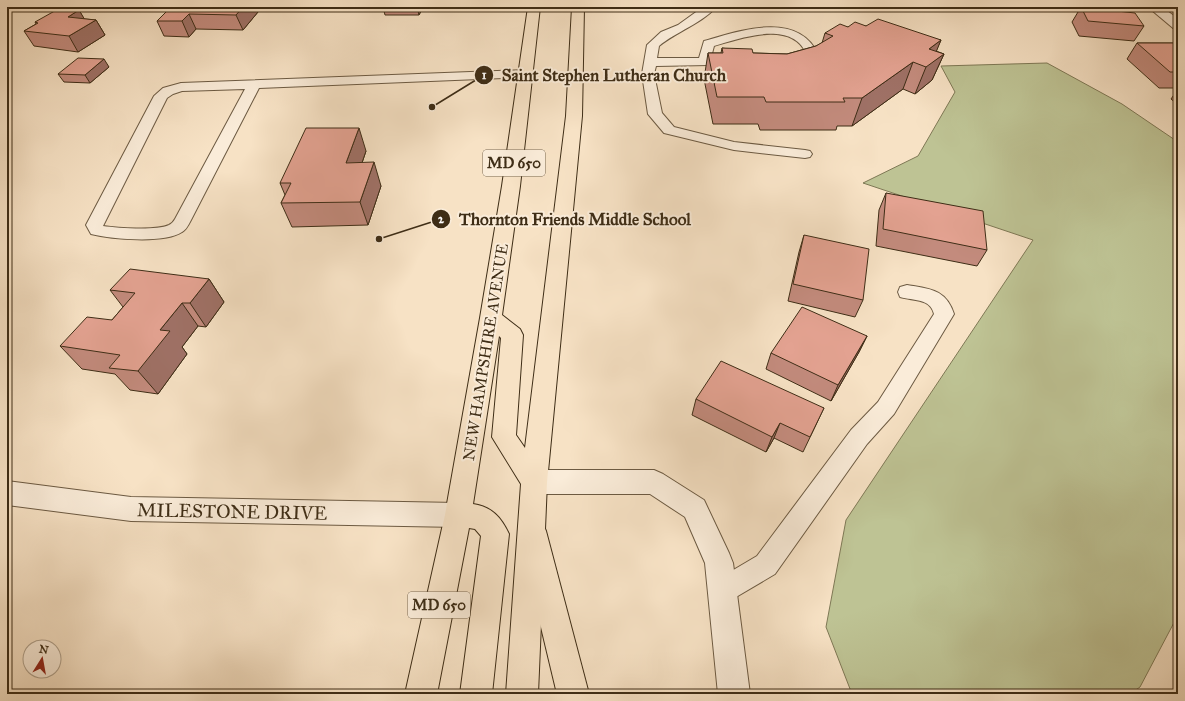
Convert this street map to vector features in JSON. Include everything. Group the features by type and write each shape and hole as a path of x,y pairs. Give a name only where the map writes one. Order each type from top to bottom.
{"main road":[{"name":"NEW HAMPSHIRE AVENUE","path":"421,694 458,515 491,318 511,186 534,7"},
{"name":"MD 650","path":"522,694 534,482 574,116 578,7"},
{"path":"491,318 512,335 504,437 534,482"},
{"path":"458,515 480,516 488,522 495,534 476,694"},
{"path":"532,531 573,694"}],"street":[{"path":"1154,7 1178,24"},
{"path":"534,482 654,482 695,509 719,563 734,694"},
{"name":"MILESTONE DRIVE","path":"7,493 131,509 458,515"}],"lane":[{"path":"710,7 682,27 665,35 652,45 648,74 655,114 670,130 734,146 805,154"},
{"path":"650,62 710,64 708,44 729,37 764,32 788,32 801,38 809,45 812,54 804,62 783,65"},
{"path":"253,86 183,220 176,228 165,232 109,233 97,230 94,225 161,96 168,91 181,87 253,86 525,74"},
{"path":"722,591 766,565 859,437 886,408 944,314 942,305 937,299 908,292"}],"green space":[{"path":"1047,63 1122,104 1178,142 1178,615 1140,687 1130,694 852,694 826,627 846,520 1033,240 863,183 918,156 955,92 941,66"}],"building":[{"path":"171,7 243,7 236,15 189,14 182,21 157,21"},
{"path":"1081,7 1135,13 1144,26 1088,21"},
{"path":"60,8 79,10 68,17 96,20 69,36 24,31 38,23 35,22"},
{"path":"878,19 941,40 929,49 944,54 926,67 913,62 862,98 843,98 845,102 766,102 764,97 717,97 708,53 723,53 722,48 752,49 753,53 787,54 816,46 833,36 825,33 840,24 848,27 855,22 866,26"},
{"path":"1137,43 1178,43 1178,72 1170,72"},
{"path":"78,58 104,59 85,75 58,74"},
{"path":"306,128 359,128 346,163 374,162 360,202 281,203 291,183 280,183"},
{"path":"886,193 983,211 987,250 883,229"},
{"path":"804,235 869,249 863,300 793,284"},
{"path":"130,269 209,279 190,303 182,303 160,330 170,331 138,371 109,368 120,355 60,346 87,317 112,320 135,293 110,290"},
{"path":"802,307 867,336 838,385 771,353"},
{"path":"721,361 824,408 810,437 780,423 772,437 696,399"}],"place":[{"name":"Saint Stephen Lutheran Church","path":"432,107"},
{"name":"Thornton Friends Middle School","path":"379,239"}]}
